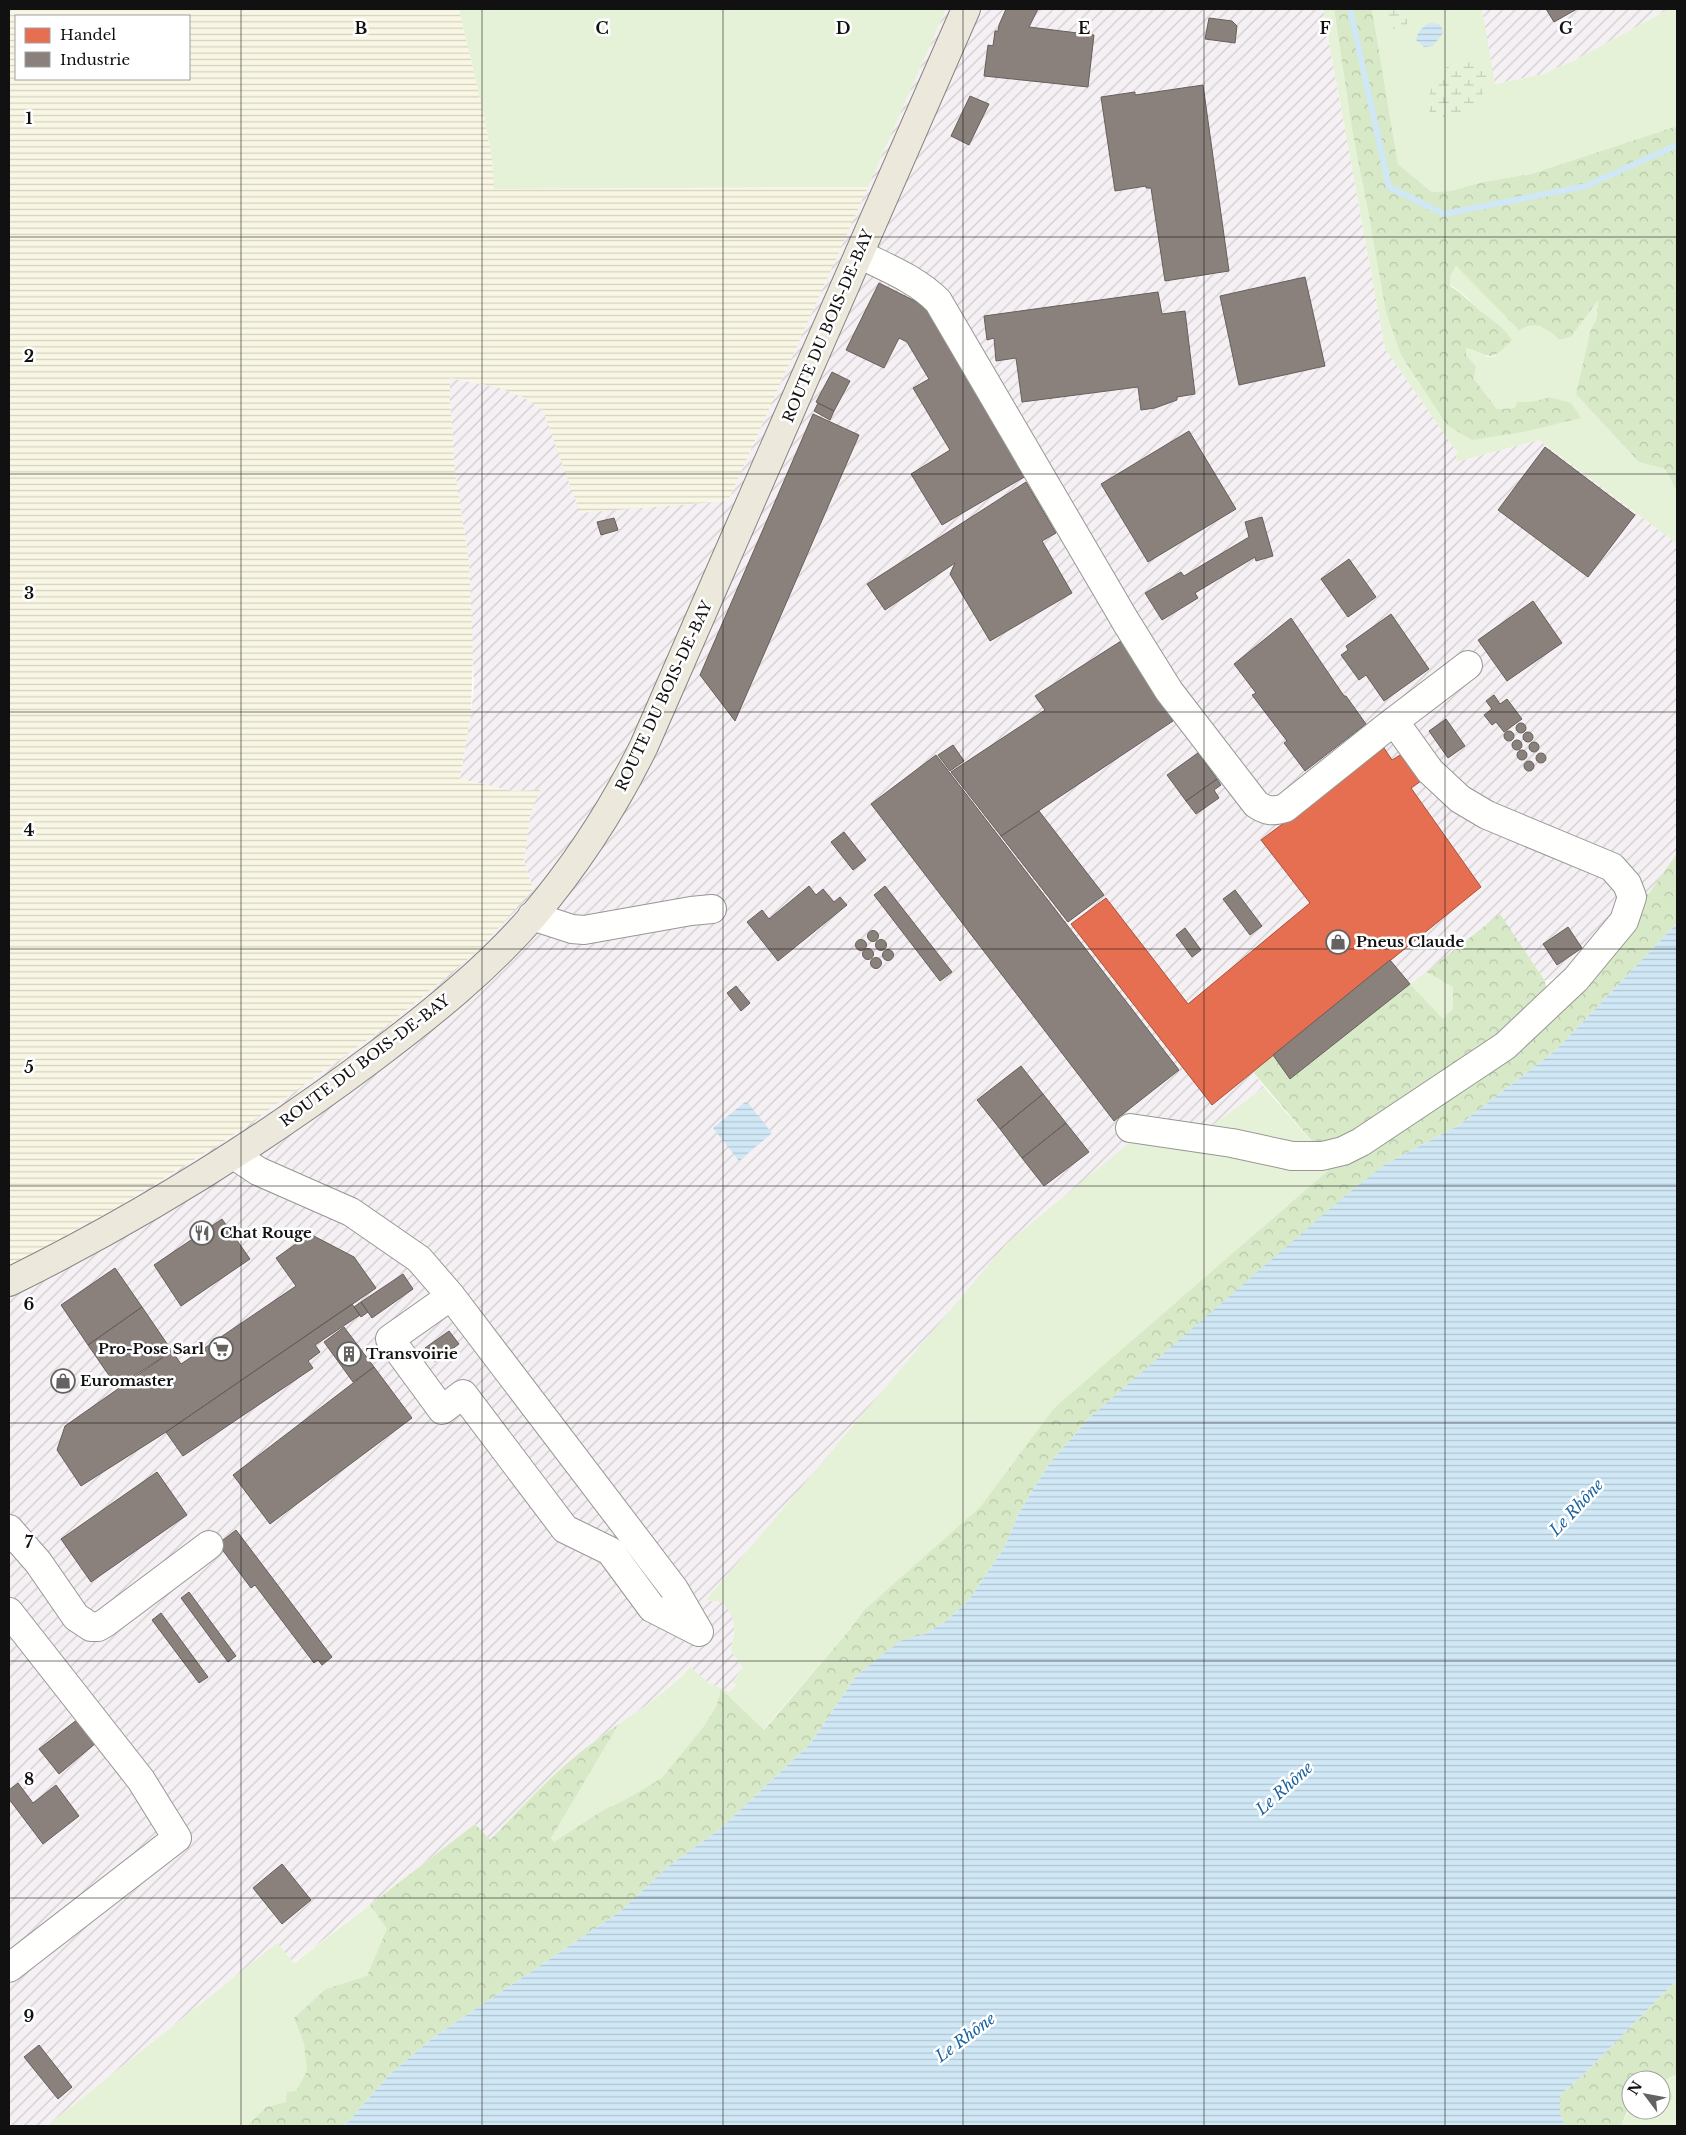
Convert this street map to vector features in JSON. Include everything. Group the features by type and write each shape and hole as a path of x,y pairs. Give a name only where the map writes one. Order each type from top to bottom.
{"main road":[{"name":"ROUTE DU BOIS-DE-BAY","path":"9,1282 126,1220 234,1155 334,1087 432,1014 475,975 532,916 569,871 605,820 638,758 695,632 966,9"}],"lane":[{"path":"859,254 915,282 938,301 1126,622 1169,691 1256,804 1264,810 1274,812 1285,808 1468,665"},
{"path":"1130,1128 1232,1143 1292,1156 1322,1156 1343,1151 1361,1142 1505,1046 1576,979 1624,921 1632,897 1627,884 1612,867 1487,815 1460,799 1430,772 1394,721"},
{"path":"532,916 572,929 584,930 691,910 712,909"},
{"path":"234,1155 267,1175 351,1212 418,1259 451,1296 674,1589 699,1632 652,1608 610,1551 565,1529 463,1394 442,1410 390,1339 451,1296"},
{"path":"9,1529 38,1562 76,1617 91,1626 98,1627 208,1544"},
{"path":"9,1612 142,1780 177,1838 9,1968"}],"shaded area":[{"path":"9,9 459,9 484,115 495,189 868,187 728,501 580,513 543,410 523,397 497,387 450,378 455,472 469,562 473,653 471,713 460,779 513,791 540,790 531,812 524,860 533,889 480,949 384,1028 229,1138 116,1208 9,1266"},
{"path":"946,9 1323,9 1385,349 1457,452 1456,462 1539,440 1677,544 1677,853 1650,892 1592,943 1567,974 1545,981 1500,915 1290,1079 1273,1056 1253,1072 1264,1087 1182,1148 706,1600 722,1602 733,1616 735,1625 731,1651 743,1668 733,1681 737,1684 730,1692 709,1683 690,1667 662,1694 579,1753 552,1777 489,1841 475,1824 293,1963 277,1943 47,2126 9,2126 9,1266 116,1208 229,1138 384,1028 533,889 524,860 531,812 539,790 513,791 460,779 474,687 469,562 455,472 450,378 497,387 523,397 543,410 581,512 728,501"},
{"path":"1482,9 1669,9 1577,59 1543,74 1494,84"}],"green space":[{"path":"459,9 946,9 868,187 494,189 492,159 484,115"},
{"path":"1323,9 1334,9 1352,130 1369,216 1447,425 1580,418 1549,397 1536,401 1518,402 1515,408 1497,409 1474,379 1476,366 1466,355 1466,348 1488,357 1496,356 1485,324 1475,307 1469,299 1450,285 1450,277 1456,266 1519,329 1525,326 1536,325 1550,332 1559,340 1571,337 1598,299 1597,317 1591,329 1639,462 1665,469 1677,492 1677,544 1539,440 1456,462 1457,452 1385,349"},
{"path":"1334,9 1372,9 1398,164 1432,192 1450,191 1483,182 1531,174 1677,126 1677,492 1665,469 1639,462 1576,394 1591,329 1597,317 1598,300 1571,337 1559,340 1550,332 1536,326 1525,327 1519,330 1456,266 1450,277 1450,286 1502,327 1512,340 1499,352 1491,356 1466,348 1466,355 1476,366 1474,379 1497,409 1515,408 1517,402 1536,401 1549,397 1571,403 1581,418 1523,432 1472,440 1447,425 1401,355 1386,312 1352,130"},
{"path":"1372,9 1482,9 1495,84 1543,74 1577,59 1669,9 1677,9 1677,126 1531,174 1483,182 1450,191 1432,192 1398,164"},
{"path":"1390,9 1407,10 1407,22 1400,31 1388,27 1384,16"},
{"path":"1466,59 1476,62 1486,70 1486,83 1478,106 1441,118 1434,118 1430,114 1428,105 1432,84 1447,67"},
{"path":"1677,853 1677,923 1556,1050 1459,1125 1384,1165 1088,1419 1049,1464 1020,1511 1004,1548 968,1601 946,1621 925,1634 900,1642 856,1676 810,1744 720,1829 666,1868 621,1911 434,2037 389,2075 348,2122 340,2126 247,2126 266,2107 286,2102 287,2092 296,2091 307,2071 304,2044 294,2018 326,1989 367,1976 387,1929 370,1905 475,1824 490,1840 552,1777 579,1753 618,1725 551,1838 554,1842 602,1811 662,1778 705,1725 717,1705 721,1689 764,1730 851,1628 864,1610 980,1507 1054,1408 1333,1166 1253,1072 1273,1055 1291,1079 1410,984 1443,1019 1453,1009 1453,987 1426,972 1500,914 1545,981 1550,1012 1592,943 1650,892"},
{"path":"1426,972 1453,987 1453,1010 1443,1020 1410,984"},
{"path":"1264,1087 1333,1166 1054,1408 980,1507 864,1610 851,1628 763,1730 375,1983 294,2018 304,2044 308,2071 296,2091 286,2102 266,2107 247,2126 47,2126 277,1943 294,1963 475,1824 490,1840 566,1764 592,1743 664,1692 690,1667 709,1683 730,1692 736,1685 733,1681 743,1668 731,1651 734,1630 733,1620 722,1602 706,1600 1006,1244 1134,1139 1182,1148"},
{"path":"1677,1980 1677,2074 1671,2077 1671,2070 1621,2070 1621,2120 1624,2120 1621,2126 1565,2126 1560,2113 1560,2095 1583,2075"},
{"path":"1677,2074 1677,2126 1621,2126 1624,2120 1671,2120 1671,2077"}],"water":[{"path":"1430,23 1439,24 1443,33 1433,46 1424,47 1416,40 1421,30"},
{"name":"Le Rhône","path":"1677,923 1677,1980 1583,2075 1560,2095 1560,2113 1565,2126 340,2126 348,2122 389,2075 434,2037 621,1911 666,1868 720,1829 810,1744 856,1676 900,1641 925,1634 946,1621 968,1601 1004,1548 1020,1511 1049,1464 1088,1419 1346,1195 1384,1165 1459,1125 1556,1050"},
{"path":"745,1102 748,1103 772,1133 739,1161 713,1128"}],"building: Handel":[{"name":"Pneus Claude","path":"1384,748 1392,760 1405,752 1424,779 1411,788 1481,887 1212,1105 1071,924 1106,898 1188,1004 1310,903 1261,840"}],"building: Industrie":[{"path":"1006,9 1038,9 1029,27 1094,35 1088,87 984,76 988,45 993,46 995,31 998,31"},
{"path":"1546,9 1577,9 1554,22"},
{"path":"1209,18 1232,21 1237,26 1235,43 1205,39"},
{"path":"1203,85 1229,271 1165,281 1151,188 1146,188 1146,186 1115,191 1101,97 1135,92 1135,95"},
{"path":"970,96 989,104 969,145 951,136"},
{"path":"1305,277 1325,366 1239,385 1220,296"},
{"path":"879,283 917,302 931,313 1026,476 942,525 911,474 950,450 913,388 929,379 907,342 899,338 884,368 846,350"},
{"path":"1158,292 1162,314 1185,311 1195,394 1177,397 1177,400 1155,408 1141,410 1138,387 1022,402 1016,358 996,361 994,338 987,340 984,316"},
{"path":"832,372 850,381 834,411 816,402"},
{"path":"818,403 834,411 830,420 814,411"},
{"path":"813,414 859,435 735,721 700,675"},
{"path":"1189,431 1236,509 1148,562 1101,484"},
{"path":"1545,447 1635,515 1588,577 1498,510"},
{"path":"1026,482 1056,533 1042,541 1072,593 990,641 950,574 955,563 885,610 867,584"},
{"path":"1262,517 1273,556 1256,561 1255,557 1195,593 1198,598 1162,620 1145,593 1181,572 1184,576 1249,537 1245,522"},
{"path":"614,518 618,530 601,535 597,522"},
{"path":"1349,559 1376,597 1348,617 1321,579"},
{"path":"1533,601 1562,643 1507,681 1478,640"},
{"path":"1391,614 1429,669 1384,701 1366,675 1359,680 1341,655 1348,650 1346,646"},
{"path":"1291,618 1344,696 1346,696 1366,724 1305,771 1284,743 1287,741 1252,695 1256,693 1234,664"},
{"path":"1121,641 1173,721 1001,836 951,772 1045,710 1035,696"},
{"path":"1494,695 1500,704 1507,699 1522,719 1504,732 1496,722 1492,725 1484,715 1492,709 1486,701"},
{"path":"1446,719 1465,746 1448,758 1429,731"},
{"path":"1519,723 1523,723 1526,728 1523,733 1519,733 1516,730 1516,726"},
{"path":"1507,731 1511,731 1514,736 1513,740 1507,741 1504,738 1504,734"},
{"path":"1526,732 1530,732 1533,737 1532,741 1526,742 1523,739 1523,735"},
{"path":"1515,740 1519,740 1522,745 1519,750 1515,750 1512,747 1512,743"},
{"path":"1532,742 1536,742 1539,747 1536,752 1532,752 1529,749 1529,745"},
{"path":"953,745 964,761 950,771 938,755"},
{"path":"1520,750 1524,750 1527,755 1526,759 1520,760 1517,757 1517,753"},
{"path":"1198,753 1217,779 1186,801 1167,775"},
{"path":"1539,753 1543,753 1546,758 1543,763 1539,763 1536,760 1536,756"},
{"path":"936,755 1179,1070 1114,1121 871,804"},
{"path":"1527,761 1531,761 1534,766 1533,770 1527,771 1524,768 1524,764"},
{"path":"1217,779 1221,785 1214,790 1219,798 1196,814 1186,801"},
{"path":"1039,811 1104,895 1068,922 1001,836"},
{"path":"844,832 866,860 853,870 831,842"},
{"path":"809,886 816,895 823,889 834,902 840,897 847,905 778,961 747,922 762,910 769,919"},
{"path":"885,886 952,972 940,981 874,895"},
{"path":"1235,890 1262,926 1250,935 1223,899"},
{"path":"1568,927 1582,948 1557,965 1543,944"},
{"path":"1185,928 1201,950 1192,957 1176,935"},
{"path":"871,931 875,931 878,936 877,940 871,941 868,938 868,934"},
{"path":"859,940 863,940 866,945 865,949 859,950 856,947 856,943"},
{"path":"879,940 883,940 886,945 885,949 879,950 876,947 876,943"},
{"path":"866,949 870,949 873,954 872,958 866,959 863,956 863,952"},
{"path":"886,950 890,950 893,955 892,959 886,960 883,957 883,953"},
{"path":"874,958 878,958 881,963 880,967 874,968 871,965 871,961"},
{"path":"1390,960 1410,984 1290,1079 1273,1055"},
{"path":"736,986 750,1003 741,1011 727,993"},
{"path":"1021,1066 1043,1094 1000,1129 977,1100"},
{"path":"1043,1094 1066,1123 1022,1158 1000,1129"},
{"path":"1066,1123 1089,1152 1044,1186 1022,1158"},
{"path":"222,1219 250,1259 181,1306 154,1265"},
{"path":"310,1234 354,1257 376,1288 166,1432 81,1486 57,1450 65,1426 172,1351 181,1364 296,1286 276,1258"},
{"path":"115,1268 142,1307 88,1345 61,1305"},
{"path":"403,1274 413,1289 372,1318 361,1302"},
{"path":"361,1302 368,1312 361,1317 354,1307"},
{"path":"352,1304 360,1315 315,1345 320,1352 308,1361 313,1368 183,1456 166,1432"},
{"path":"142,1307 172,1351 117,1387 88,1345"},
{"name":"Transvoirie","path":"344,1327 374,1367 353,1382 324,1342"},
{"path":"449,1331 459,1344 435,1362 425,1348"},
{"path":"374,1367 412,1418 270,1524 233,1475"},
{"path":"157,1472 187,1515 91,1582 61,1539"},
{"path":"236,1530 332,1657 322,1665 318,1660 314,1663 255,1585 251,1588 218,1544"},
{"path":"189,1592 236,1656 228,1662 181,1598"},
{"path":"161,1613 208,1677 199,1683 152,1620"},
{"path":"78,1719 96,1743 59,1774 39,1749"},
{"path":"18,1783 33,1803 56,1785 79,1816 43,1844 9,1799 9,1790"},
{"path":"282,1864 311,1900 282,1924 253,1888"},
{"path":"39,2045 72,2087 58,2099 24,2057"}],"waterway":[{"path":"1350,9 1389,187 1444,214 1586,186 1677,145"}],"place":[{"name":"Pneus Claude","path":"1338,942"},
{"name":"Chat Rouge","path":"202,1233"},
{"name":"Pro-Pose Sarl","path":"221,1349"},
{"name":"Transvoirie","path":"349,1354"},
{"name":"Euromaster","path":"63,1381"}]}
